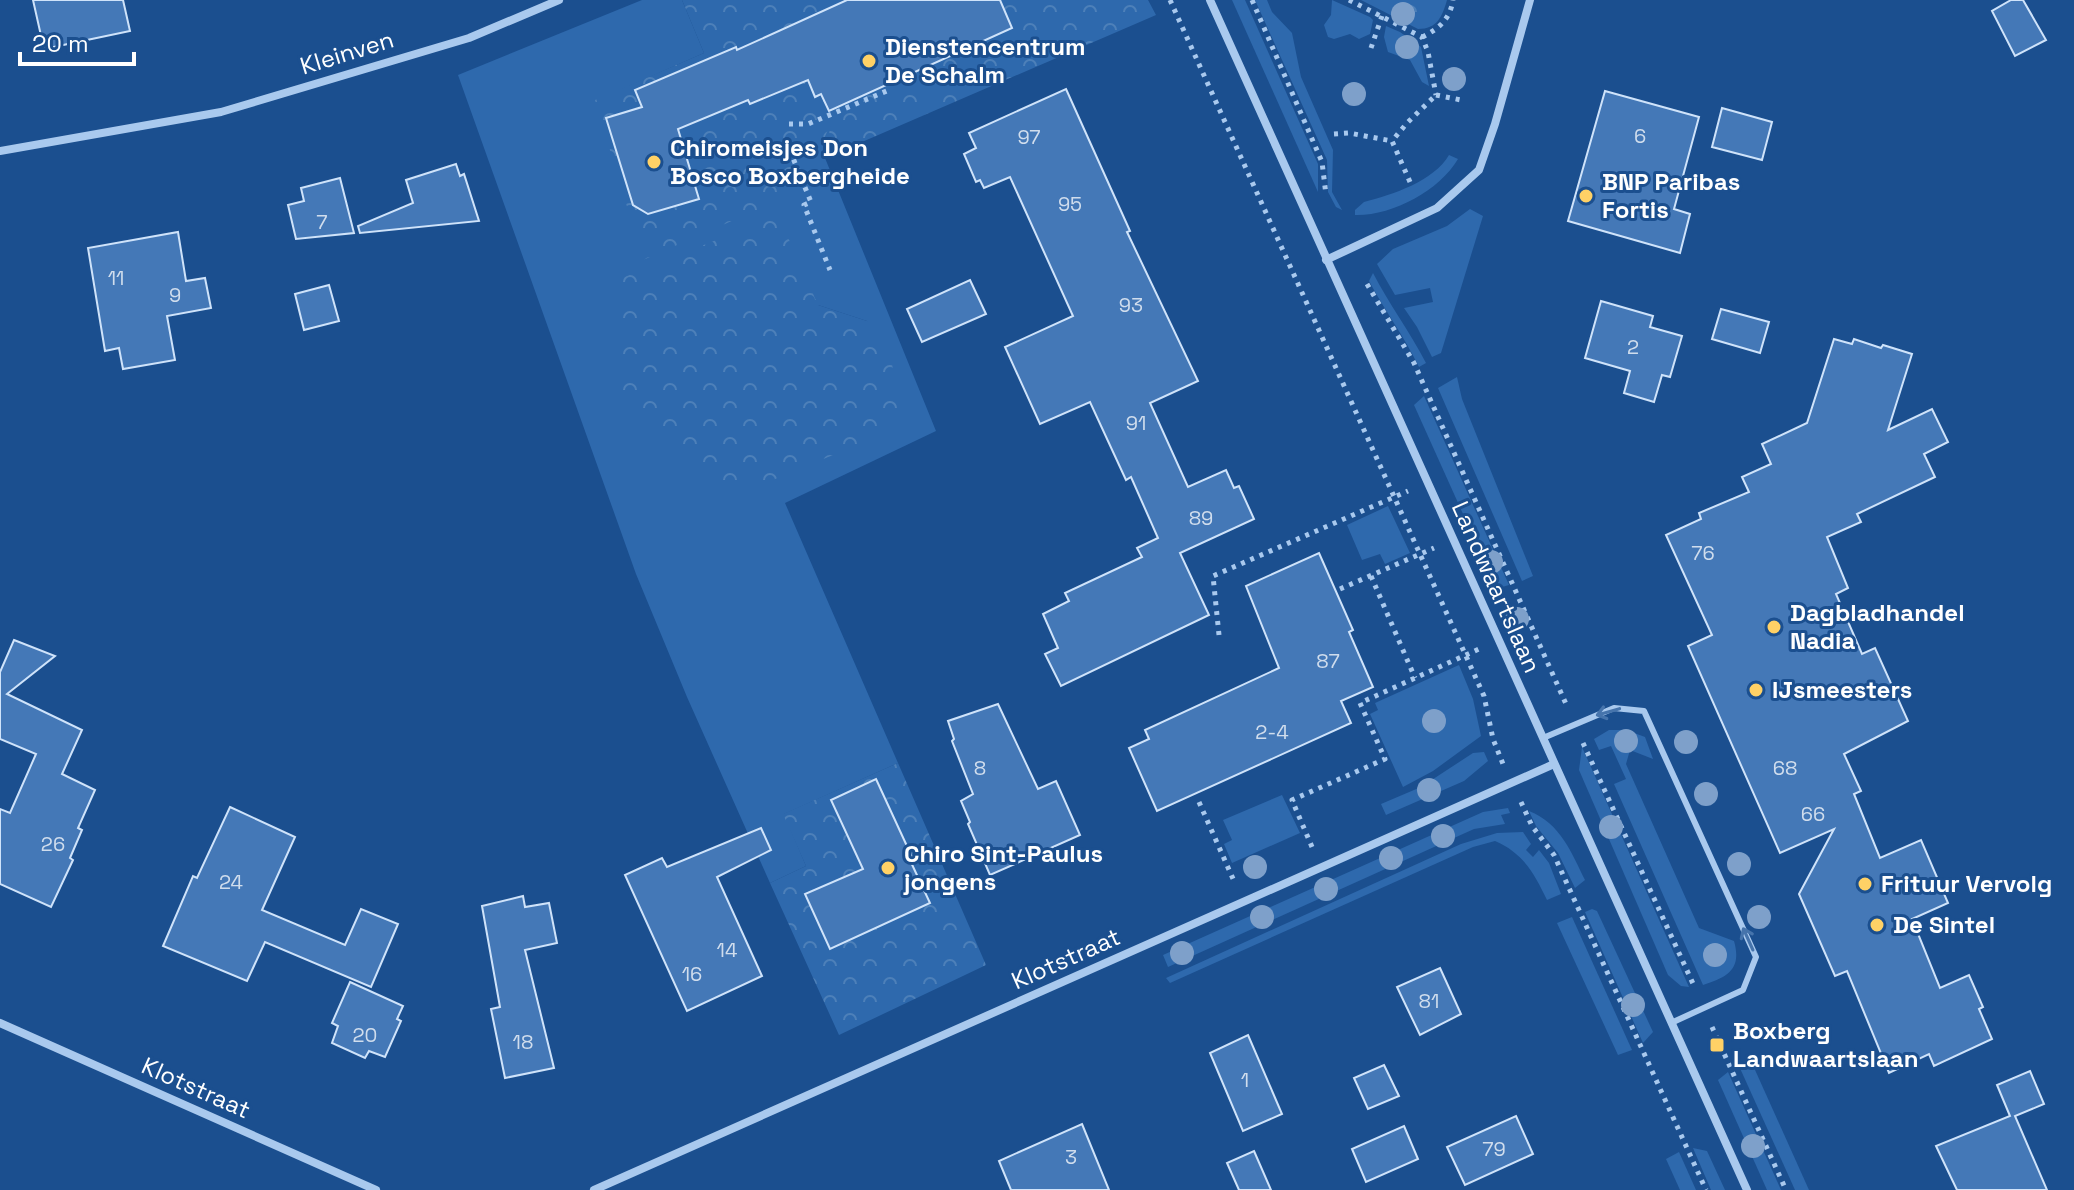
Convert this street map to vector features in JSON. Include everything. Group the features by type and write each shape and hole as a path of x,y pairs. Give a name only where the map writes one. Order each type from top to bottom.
{"street":[{"name":"Kleinven","path":"0,151 221,112 469,38 559,0"},
{"name":"Landwaartslaan","path":"1210,0 1747,1190"},
{"path":"1326,260 1437,208 1479,170 1530,0"},
{"name":"Klotstraat","path":"594,1190 1554,764"},
{"name":"Klotstraat","path":"0,1023 376,1190"}],"lane":[{"path":"1543,738 1614,708 1644,711 1756,957 1743,990 1671,1023"}],"path":[{"path":"1170,0 1323,338"},
{"path":"1252,0 1322,162 1328,199"},
{"path":"1349,0 1422,37 1436,95"},
{"path":"1422,37 1435,31 1451,13 1453,0"},
{"path":"1371,48 1382,16"},
{"path":"789,124 808,124 889,90"},
{"path":"1436,95 1461,100"},
{"path":"1392,141 1436,95"},
{"path":"1334,134 1349,133 1392,141"},
{"path":"786,141 811,202 804,205 830,270"},
{"path":"1392,141 1410,182"},
{"path":"1219,635 1213,576 1409,491"},
{"path":"1340,589 1435,548"},
{"path":"1371,576 1415,678"},
{"path":"1313,848 1292,800 1385,759 1360,703 1481,649"},
{"path":"1199,802 1235,884"}],"green space":[{"path":"642,0 682,0 704,53 595,101 833,116 825,158 936,431 785,503 898,763 784,814 806,866 770,883 636,574 458,75","holes":["818,305 867,321 874,438"]},
{"path":"682,0 1148,0 1156,15 825,158 831,122 804,189 643,260 595,100 704,53"},
{"path":"1232,0 1245,0 1318,164 1318,192"},
{"path":"1255,0 1267,0 1272,12 1292,33 1301,77 1333,150 1332,192 1342,210 1336,207 1328,192 1327,160"},
{"path":"1332,0 1370,17 1373,20 1370,34 1359,39 1350,34 1334,39 1328,37 1324,25 1331,15"},
{"path":"1361,0 1447,0 1438,21 1430,27 1418,29"},
{"path":"1385,0 1438,0 1432,12 1419,17"},
{"path":"1386,26 1421,47 1429,86 1422,82 1410,60 1388,52 1384,37"},
{"path":"1449,155 1458,159 1450,171 1427,191 1384,211 1355,215 1355,210 1364,202 1399,191 1423,179"},
{"path":"1470,209 1483,216 1441,353 1432,357 1404,308 1433,302 1430,288 1395,295 1377,264 1393,249 1447,226"},
{"path":"778,215 818,305 867,321 891,357 900,416 874,438 727,499 622,395 617,280"},
{"path":"1373,273 1426,363 1419,367 1369,281"},
{"path":"1457,377 1462,399 1533,576 1522,581 1438,388"},
{"path":"1424,396 1509,585 1495,585 1414,405"},
{"path":"1388,506 1410,553 1385,564 1380,554 1362,560 1347,525"},
{"path":"1459,665 1473,699 1481,736 1433,771 1403,787 1370,714 1378,710 1375,703"},
{"path":"1609,730 1626,730 1645,737 1653,759 1630,750 1626,764 1699,928 1734,941 1734,965 1726,975 1712,982 1703,985 1614,784 1626,779 1611,746 1599,750 1594,739"},
{"path":"1582,747 1689,987 1681,986 1668,975 1579,770"},
{"path":"1484,752 1488,761 1464,781 1386,815 1381,804 1421,787 1473,753"},
{"path":"898,763 986,965 839,1035 770,883 806,866 783,814"},
{"path":"1282,795 1300,833 1232,863 1224,844 1232,840 1223,820"},
{"path":"1508,808 1510,813 1501,815 1505,824 1474,829 1168,967 1163,955 1483,812"},
{"path":"1529,811 1549,823 1570,849 1585,880 1575,888 1558,853 1536,826"},
{"path":"1523,832 1531,844 1526,850 1533,857 1539,850 1549,863 1561,894 1547,900 1527,865 1513,851 1495,841 1473,847 1170,983 1166,978 1461,844 1497,833"},
{"path":"1592,909 1597,911 1653,1032 1643,1043 1585,912"},
{"path":"1572,917 1632,1050 1618,1055 1557,923"},
{"path":"1751,1061 1809,1190 1795,1190 1739,1066"},
{"path":"1728,1072 1781,1190 1767,1190 1718,1080"},
{"path":"1693,1148 1707,1151 1725,1190 1711,1190"},
{"path":"1679,1152 1696,1190 1680,1190 1666,1159"}],"building":[{"path":"33,0 123,0 130,31 44,49"},
{"path":"847,0 1000,0 1012,28 829,111 821,94 815,97 808,80 750,104 748,100 678,129 699,199 648,214 633,205 606,118 642,107 635,90 736,47 737,50"},
{"path":"2011,0 2023,0 2046,40 2015,56 1992,11"},
{"path":"1066,89 1130,231 1127,232 1198,381 1150,403 1188,487 1226,470 1234,488 1239,486 1254,519 1180,553 1209,615 1061,686 1045,654 1058,648 1043,614 1069,601 1065,593 1142,557 1137,548 1158,538 1131,477 1126,480 1090,402 1040,424 1005,347 1073,316 1010,177 984,188 980,180 976,182 964,154 976,148 969,133"},
{"path":"1605,91 1699,117 1674,209 1690,214 1680,253 1568,221"},
{"path":"1722,108 1772,122 1762,160 1712,147"},
{"path":"456,164 460,176 464,174 479,221 360,233 358,226 413,203 406,180"},
{"path":"340,178 354,233 296,239 288,205 304,201 301,188"},
{"path":"178,232 186,281 205,278 211,308 167,316 175,360 123,369 119,348 105,351 88,248"},
{"path":"970,280 986,314 922,342 907,309"},
{"path":"329,285 339,321 304,330 295,294"},
{"path":"1601,301 1653,316 1650,327 1682,336 1670,377 1662,375 1654,402 1624,393 1630,371 1585,358"},
{"path":"1721,309 1769,322 1760,353 1712,339"},
{"path":"1834,339 1852,344 1854,339 1912,354 1888,430 1932,409 1948,442 1924,454 1935,477 1857,514 1861,522 1827,537 1848,588 1836,594 1862,654 1875,648 1908,721 1844,754 1861,791 1854,794 1880,858 1921,840 1948,903 1912,919 1940,988 1969,975 1992,1039 1934,1066 1929,1054 1889,1073 1847,971 1835,976 1799,894 1834,829 1780,853 1688,646 1712,635 1666,535 1701,519 1699,513 1749,492 1742,477 1771,464 1762,444 1807,423"},
{"path":"1319,553 1353,630 1349,632 1373,687 1341,701 1351,723 1157,811 1129,748 1149,739 1145,730 1279,668 1246,586"},
{"path":"14,640 55,656 7,694 82,730 62,774 95,790 78,828 82,830 70,858 73,860 51,907 0,884 0,809 10,813 36,754 0,739 0,672"},
{"path":"998,704 1038,789 1056,781 1080,835 990,875 961,801 973,794 952,741 948,721"},
{"name":"Chiro Sint-Paulus jongens","path":"876,779 930,903 830,949 805,894 863,869 831,800"},
{"path":"230,807 295,837 262,910 345,945 361,909 398,924 371,987 265,942 247,981 163,946 193,876 197,878"},
{"path":"761,828 771,850 717,877 762,976 687,1011 625,875 662,858 667,867"},
{"path":"523,896 525,907 549,903 557,943 525,950 554,1068 505,1078 491,1009 500,1007 482,906"},
{"path":"1440,968 1461,1014 1420,1035 1397,987"},
{"path":"350,982 403,1006 397,1019 401,1021 385,1057 369,1051 365,1058 332,1043 338,1026 332,1023"},
{"path":"1248,1035 1282,1114 1243,1131 1210,1053"},
{"path":"1384,1065 1399,1096 1368,1109 1354,1078"},
{"path":"2030,1071 2044,1104 2015,1116 2047,1190 1957,1190 1936,1146 2010,1116 1997,1085"},
{"path":"1516,1116 1533,1154 1465,1185 1447,1147"},
{"path":"1082,1124 1109,1190 1011,1190 999,1161"},
{"path":"1404,1126 1418,1159 1366,1182 1352,1149"},
{"path":"1254,1151 1271,1190 1239,1190 1227,1163"}],"place":[{"name":"Dienstencentrum De Schalm","path":"869,61"},
{"name":"Chiromeisjes Don Bosco Boxbergheide","path":"654,162"},
{"name":"BNP Paribas Fortis","path":"1586,196"},
{"name":"Dagbladhandel Nadia","path":"1774,627"},
{"name":"IJsmeesters","path":"1756,690"},
{"name":"Chiro Sint-Paulus jongens","path":"888,868"},
{"name":"Frituur Vervolg","path":"1865,884"},
{"name":"De Sintel","path":"1877,925"},
{"name":"Boxberg Landwaartslaan","path":"1717,1045"}]}
